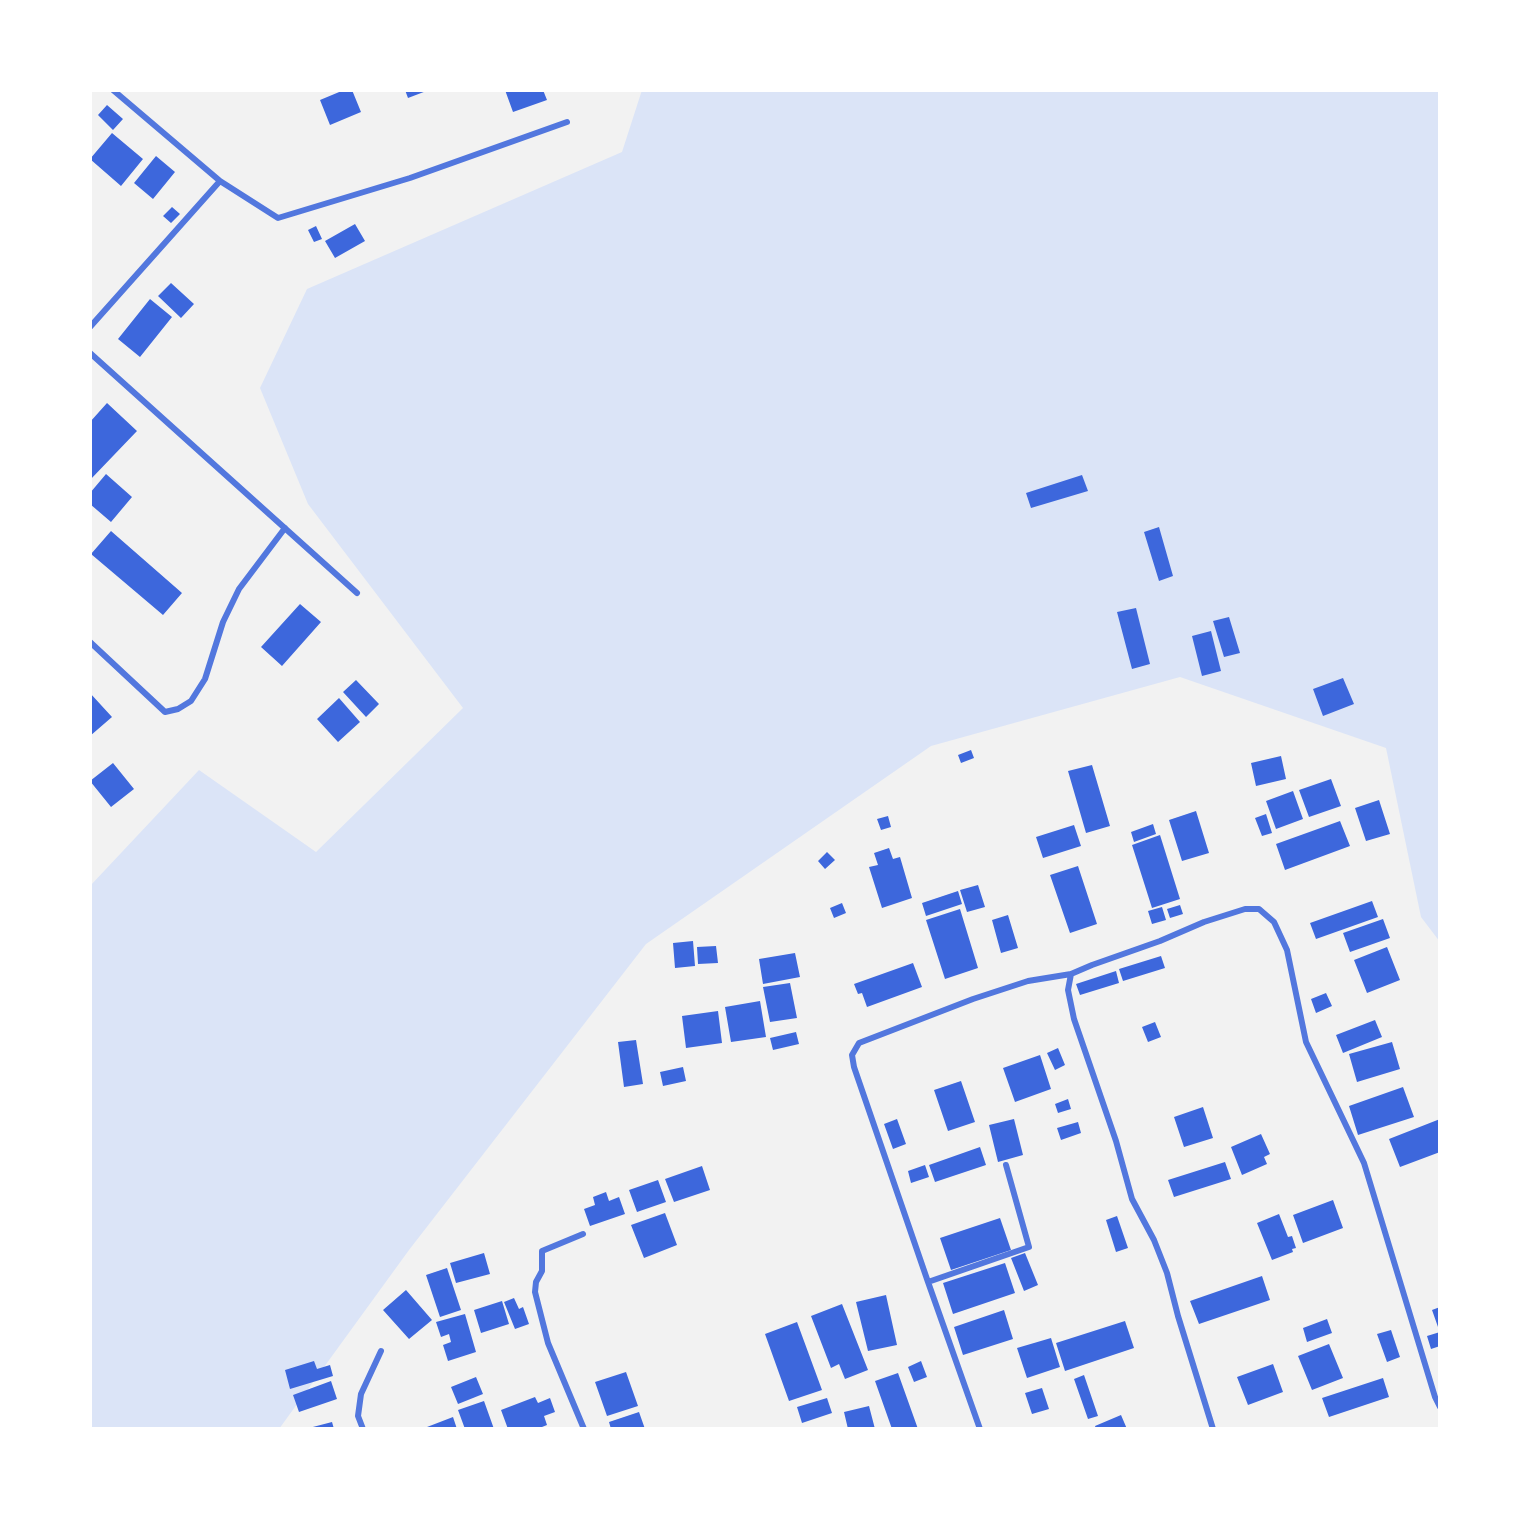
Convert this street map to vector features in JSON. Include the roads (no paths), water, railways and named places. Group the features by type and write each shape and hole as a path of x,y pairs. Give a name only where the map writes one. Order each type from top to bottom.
{"street":[{"path":"113,90 220,181 278,218 410,178 567,122"},
{"path":"90,327 220,181"},
{"path":"90,353 357,594"},
{"path":"90,642 165,712 178,709 191,701 205,680 222,622 239,589 285,528"},
{"path":"980,1429 854,1067 852,1055 859,1043 973,999 1028,981 1071,974 1204,922 1245,909 1259,909 1274,922 1287,950 1306,1042 1364,1163 1440,1407"},
{"path":"1071,974 1068,990 1074,1019 1116,1141 1132,1199 1154,1240 1167,1272 1178,1316 1213,1429"},
{"path":"928,1282 1029,1247 1006,1165"},
{"path":"583,1234 542,1251 542,1271 536,1282 535,1292 548,1344 584,1429"},
{"path":"363,1429 358,1416 361,1394 381,1351"}]}
